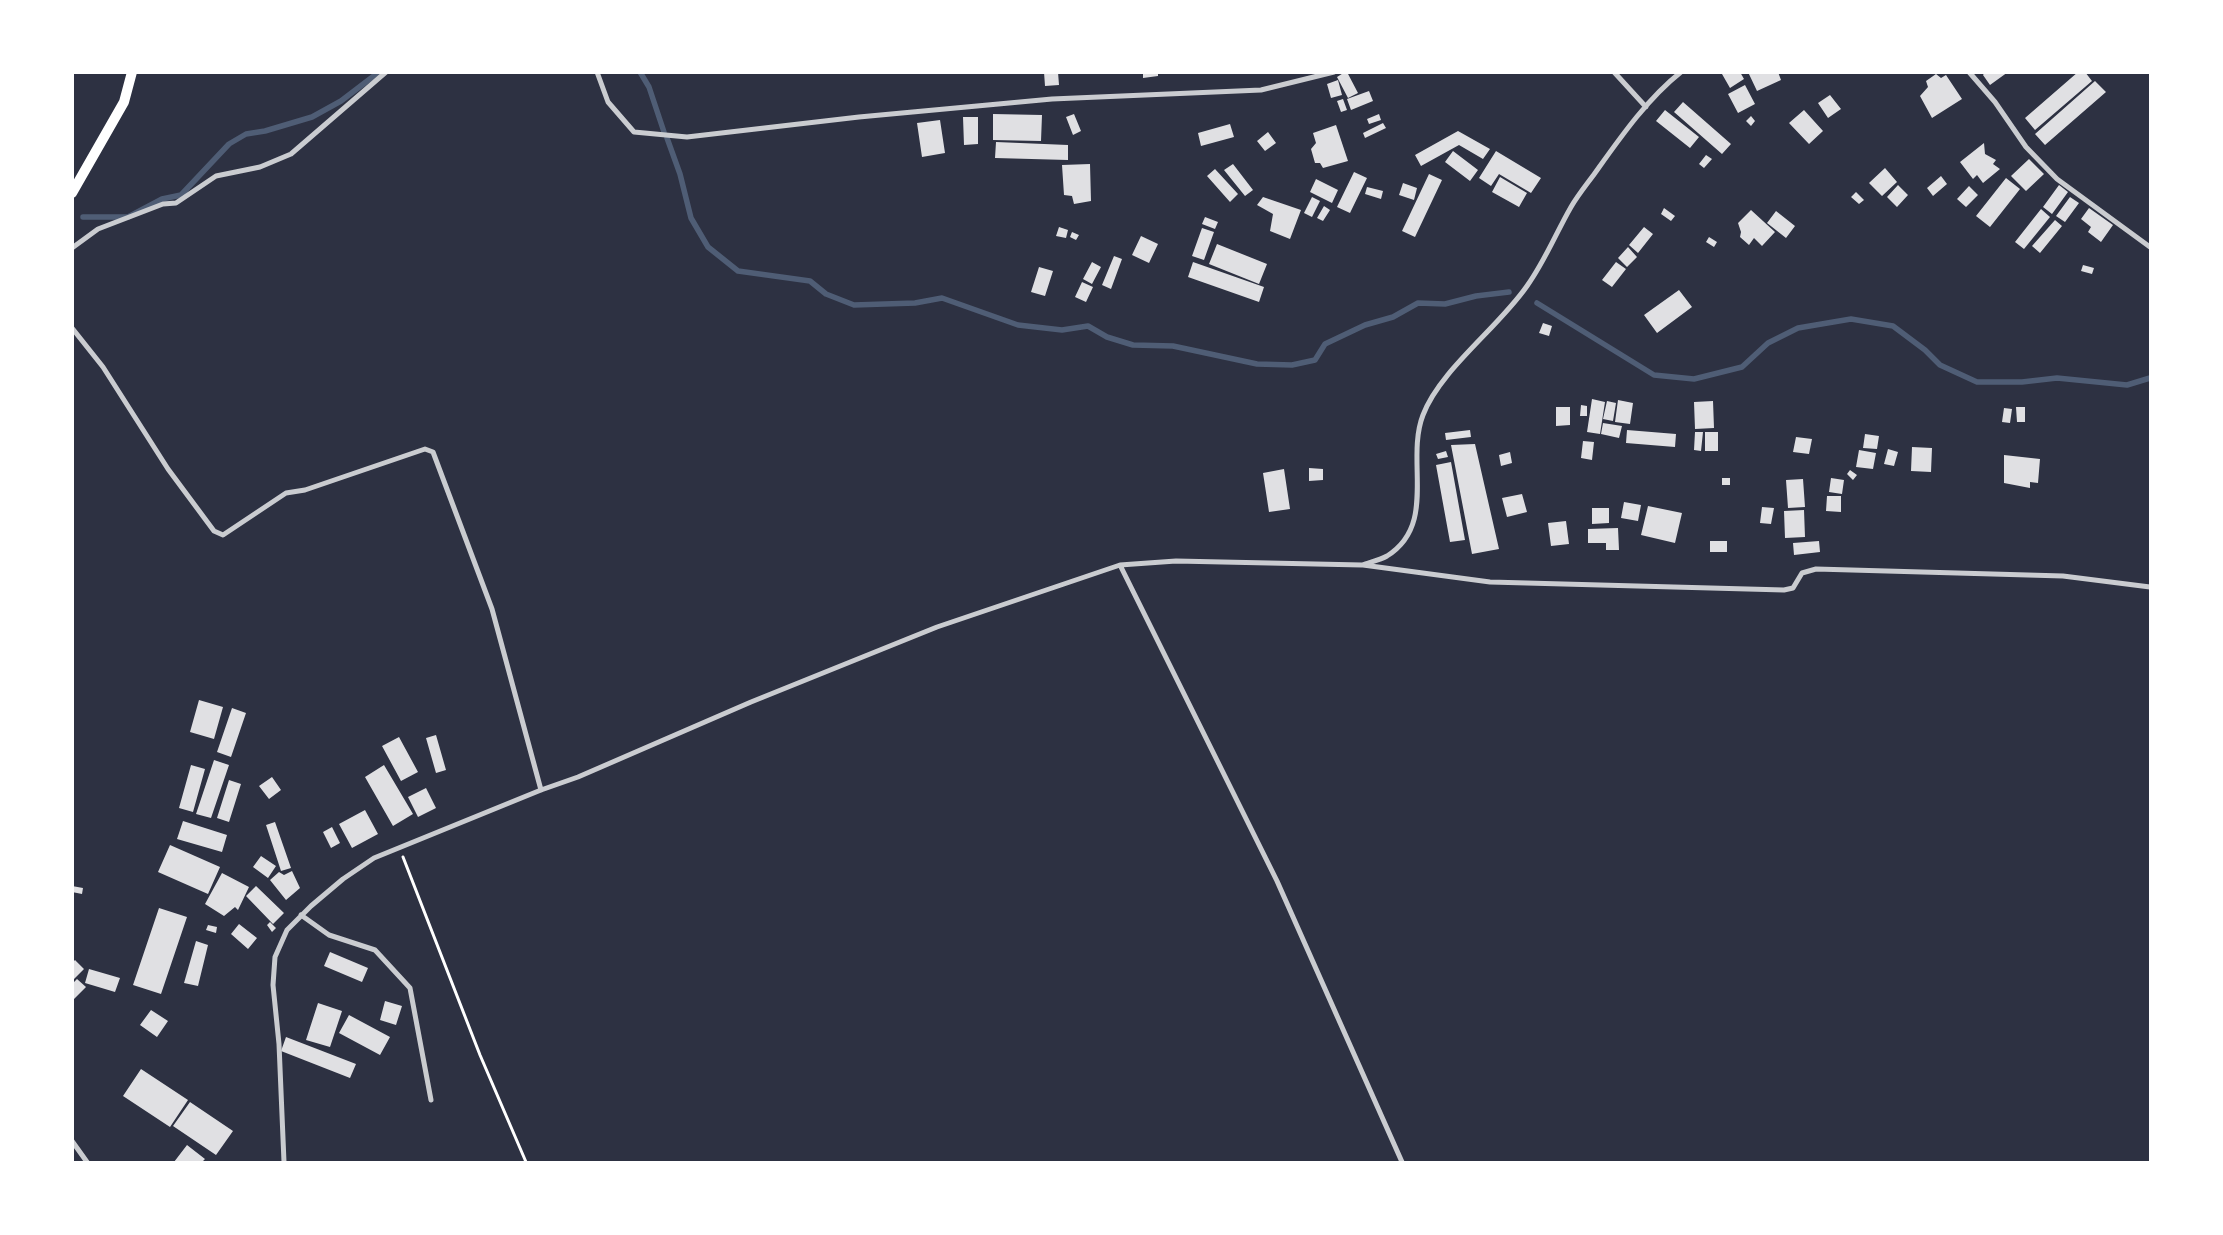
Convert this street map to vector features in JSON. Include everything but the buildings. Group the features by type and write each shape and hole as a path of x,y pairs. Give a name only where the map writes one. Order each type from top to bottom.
{"main road":[{"path":"72,193 124,102 132,72"}],"street":[{"path":"72,248 98,228 163,204 176,203 216,176 260,167 291,154 386,72"},
{"path":"597,72 608,102 634,132 687,138 859,117 1052,99 1261,90 1334,72"},
{"path":"1614,72 1646,107"},
{"path":"1362,565 1387,556 1402,542 1413,524 1418,504 1417,443 1422,417 1432,395 1496,324 1527,286 1551,248 1572,206 1611,151 1646,107 1682,72"},
{"path":"1969,72 1995,102 2026,147 2058,179 2150,247"},
{"path":"72,328 103,367 168,469 214,532 223,535 286,493 305,490 425,449 434,452 492,609 541,790"},
{"path":"284,1162 280,1053 273,985 276,957 287,930 301,915 343,879 374,858 399,847 578,777 751,702 937,627 1120,565 1176,561 1362,565 1490,582 1784,590 1793,588 1802,573 1816,569 2063,576 2150,587"},
{"path":"1120,565 1277,881 1402,1162"},
{"path":"301,915 330,935 375,950 410,988 431,1100"},
{"path":"72,1141 87,1162"}],"path":[{"path":"399,847 480,1055 526,1162"}],"waterway":[{"path":"83,217 128,217 162,199 181,195 229,144 246,134 265,131 312,117 341,101 379,72"},
{"path":"640,72 649,87 664,132"},
{"path":"667,138 680,174 691,218 708,247 738,271 810,281 826,294 854,305 915,303 942,298 1018,325 1062,330 1088,326 1107,337 1133,345 1173,346 1257,364 1292,365 1315,360 1325,344 1365,325 1393,317 1418,303 1445,304 1476,296 1509,292"},
{"path":"1537,303 1654,375 1694,379 1742,367 1768,343 1798,328 1851,319 1893,326 1925,350 1940,365 1977,382 2022,382 2057,378 2127,385 2150,378"}]}
